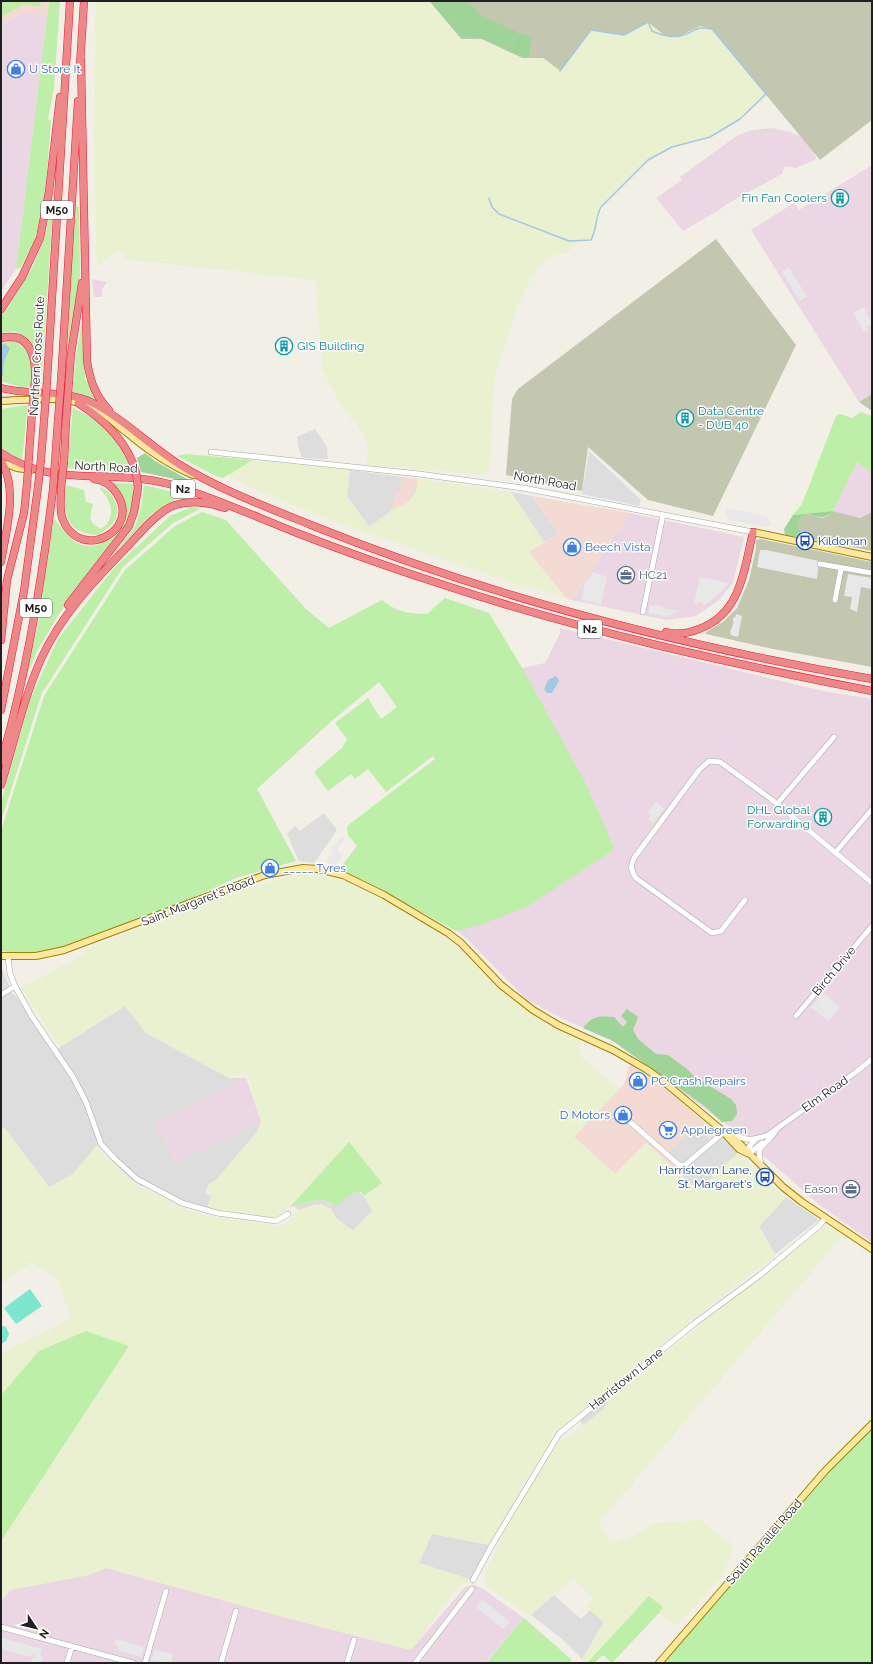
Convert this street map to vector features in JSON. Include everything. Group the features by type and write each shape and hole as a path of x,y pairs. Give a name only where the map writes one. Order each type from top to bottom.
{"highway":[{"name":"Northern Cross Route","path":"1,710 24,591 41,459 70,1"},
{"name":"M50","path":"65,381 84,1"},
{"path":"1,308 28,266 40,238 45,215 67,39"},
{"path":"81,60 87,361 89,378 97,396 104,405 131,430"},
{"path":"75,476 100,480 114,490 119,497 122,505 121,520 112,534 99,540 83,540 71,533 63,520 60,505 64,461 62,420 65,381 71,354 83,275 85,247"},
{"path":"1,300 28,266"},
{"name":"M50","path":"1,338 17,338 30,348 36,363 24,512 7,580 1,640"},
{"path":"1,388 92,402 162,453 213,484"},
{"name":"M50","path":"10,726 42,648 62,615 129,526 134,512 138,488 132,457 106,423 76,400"},
{"name":"Northern Cross Route","path":"1,762 36,606 62,420"},
{"path":"1,453 35,470"},
{"path":"1,462 7,472 10,501 8,525 1,562"},
{"name":"North Road","path":"35,470 75,476 128,477 165,483 205,495 299,534"},
{"name":"N2","path":"213,484 313,526 485,586 603,620 764,659 872,679"},
{"path":"1,786 28,692 42,657 56,631 84,592 137,535 164,511 175,505 203,502 299,534"},
{"path":"603,620 629,624 671,634 686,633 708,626 726,611 739,590 752,532"},
{"name":"N2","path":"299,534 447,586 558,620 714,659 872,692"}],"main road":[{"name":"North Road","path":"1,401 44,398 76,400 104,413 141,444 182,471 213,484"},
{"name":"North Road","path":"1,462 23,470 35,470"},
{"name":"North Road","path":"752,532 872,557"},
{"name":"Saint Margaret's Road","path":"4,956 36,956 75,947 265,875 285,870 303,868 343,875 384,895 437,926 461,943 487,973 517,998 558,1025 613,1050 663,1080 724,1132 739,1149 749,1154 783,1187 872,1250"},
{"name":"South Parallel Road","path":"660,1663 825,1471 872,1424"}],"street":[{"name":"North Road","path":"211,452 492,483 663,514 752,532"},
{"path":"642,612 663,514"},
{"path":"820,564 841,569 872,573"},
{"path":"835,600 841,569"},
{"path":"777,804 834,737"},
{"path":"745,900 721,931 712,933 636,878 632,872 631,865 634,858 695,775 704,764 709,762 720,762 771,799 872,883"},
{"path":"835,853 872,808"},
{"name":"Birch Drive","path":"796,1016 872,926"},
{"path":"4,956 15,986 31,1015 58,1052 81,1090 101,1144 137,1179 182,1203 217,1213 276,1221 288,1214"},
{"path":"1,995 15,986"},
{"name":"Elm Road","path":"749,1154 768,1135 872,1059"},
{"path":"629,1121 681,1166 685,1166 724,1132"},
{"name":"Elm Road","path":"761,1165 758,1155 759,1150 763,1144 774,1136 777,1129"},
{"name":"Elm Road","path":"724,1132 743,1140 754,1140 768,1135"},
{"path":"749,1154 749,1147 754,1140"},
{"name":"Harristown Lane","path":"473,1580 496,1538 559,1434 695,1323 760,1275 820,1225 826,1218"},
{"path":"415,1663 472,1589"},
{"path":"145,1663 166,1591"},
{"path":"221,1663 236,1611"},
{"path":"1,1627 133,1663"},
{"path":"348,1663 354,1640"},
{"path":"67,1663 72,1646"}],"shaded area":[{"path":"1,1 49,1 47,17 25,12 1,25"},
{"path":"96,1 429,1 461,39 481,39 522,58 543,58 560,71 591,30 624,35 648,22 665,36 680,36 701,26 712,29 766,94 740,119 710,137 672,147 648,160 601,207 597,216 596,230 591,240 577,241 567,253 556,254 544,260 529,282 517,308 495,375 489,470 485,475 368,465 367,443 362,431 340,403 322,369 316,280 126,259 119,250 97,266 94,140"},
{"path":"429,1 872,1 872,120 820,160 752,78 701,26 680,36 665,36 648,23 624,35 591,30 560,71 543,58 522,58 481,39 461,39"},
{"path":"25,12 47,17 16,269 1,291 1,25"},
{"path":"772,128 790,132 811,141 809,146 816,159 796,168 785,166 782,174 727,204 683,231 656,198 682,180 680,177 738,135 752,130"},
{"path":"872,165 872,394 859,402 751,230 794,203 799,210"},
{"path":"716,239 796,345 713,516 648,500 588,447 582,491 506,475 512,399 518,389"},
{"path":"789,267 807,297 800,301 782,272"},
{"path":"92,279 107,282 102,289 102,297 94,297"},
{"path":"863,307 872,322 872,324 867,327 868,329 864,332 853,313"},
{"path":"5,344 10,348 4,362 3,376 1,376 1,345"},
{"path":"872,394 872,411 859,402"},
{"path":"315,429 327,447 328,459 302,458 298,447 297,437"},
{"path":"589,451 641,500 639,506 582,494"},
{"path":"253,460 350,470 347,496 369,527 392,510 404,506 416,493 418,479 511,492 544,542 529,552 566,598 517,585 333,521 265,494 226,475"},
{"path":"857,462 872,474 872,514 870,513 860,518 833,511"},
{"path":"350,470 402,477 400,492 395,493 392,511 369,527 347,496"},
{"path":"402,477 418,479 416,493 404,506 398,507 392,511 395,492 400,492"},
{"path":"511,492 532,496 558,532 557,535 544,542"},
{"name":"Beech Vista","path":"532,496 630,513 572,600 566,598 528,552 557,535 558,532"},
{"path":"726,508 767,516 772,525 763,527 728,520 725,513"},
{"path":"833,511 860,518 870,513 872,514 872,551 806,538 797,526 799,520 806,514 822,518 828,516"},
{"path":"630,513 744,537 733,583 719,600 696,616 666,620 572,600"},
{"path":"761,539 872,562 872,667 773,649 706,634 706,632 723,622 737,608 749,580 756,549 756,540"},
{"path":"760,550 819,561 817,579 757,567"},
{"path":"592,572 607,577 601,604 581,600 585,582 589,579"},
{"path":"848,574 872,578 872,589 861,587 857,612 850,609 852,597 844,596"},
{"path":"700,577 728,583 721,592 705,605 698,601 697,605 694,604"},
{"path":"653,605 680,611 667,617 649,613 650,606"},
{"path":"736,614 742,616 738,637 731,635 730,632 734,622 733,617 735,618"},
{"path":"560,628 823,691 872,699 872,1242 821,1206 734,1130 613,1041 559,1017 525,998 471,943 454,928 522,668 545,663 560,633"},
{"path":"556,676 559,681 552,693 547,693 544,689 548,680"},
{"path":"656,802 664,808 653,823 648,819 651,815 648,812"},
{"path":"324,813 337,830 314,863 299,861 287,834 295,826 300,831"},
{"path":"341,837 344,840 337,850 343,855 334,867 326,862 333,851 331,849"},
{"path":"296,874 323,875 339,878 382,898 406,912 436,930 458,947 479,969 525,1010 581,1041 579,1054 619,1089 574,1137 615,1174 646,1143 698,1190 738,1153 765,1181 786,1197 759,1227 776,1256 699,1314 555,1439 492,1545 432,1534 419,1563 473,1580 459,1586 411,1650 302,1622 106,1568 89,1575 10,1590 1,1601 1,1358 5,1352 71,1318 58,1280 31,1262 1,1284 1,1130 4,1127 49,1187 73,1174 97,1145 99,1150 141,1187 196,1213 278,1226 286,1223 298,1210 322,1204 331,1209 335,1217 353,1231 372,1211 364,1196 381,1183 349,1143 277,1219 207,1208 211,1197 205,1193 209,1184 215,1181 256,1133 261,1122 247,1072 229,1078 146,1033 125,1006 60,1047 21,988 83,955 84,950 258,883 260,885"},
{"path":"1,966 12,993 15,995 54,1051 125,1006 146,1033 229,1078 246,1078 261,1122 257,1133 215,1181 209,1184 205,1193 211,1197 207,1208 184,1201 158,1187 141,1186 129,1178 97,1145 73,1174 49,1187 4,1128 1,1130"},
{"path":"824,993 840,1007 828,1021 811,1007"},
{"path":"630,1064 667,1089 717,1133 712,1140 697,1126 667,1153 679,1165 685,1165 678,1172 646,1143 615,1174 574,1137 624,1084"},
{"path":"246,1078 261,1122 175,1163 155,1124"},
{"path":"697,1126 711,1140 717,1133 738,1153 698,1190 678,1172 684,1166 681,1166 667,1153"},
{"path":"359,1192 364,1196 372,1211 353,1231 335,1217 331,1209 317,1204 298,1210 294,1206 321,1199 332,1205 348,1195"},
{"path":"786,1197 819,1220 775,1254 759,1226"},
{"path":"827,1225 843,1235 599,1523 611,1543 629,1538 655,1523 700,1520 734,1547 722,1576 677,1625 673,1624 659,1613 663,1607 587,1663 582,1659 604,1622 586,1607 594,1598 574,1579 529,1615 487,1587 485,1574 509,1520 552,1449 604,1409 609,1400 724,1305"},
{"path":"30,1289 42,1306 16,1324 4,1308"},
{"path":"1,1325 6,1327 9,1334 6,1341 1,1344"},
{"path":"606,1396 609,1400 604,1409 583,1425 579,1420"},
{"path":"432,1534 489,1545 471,1580 419,1563"},
{"path":"106,1568 302,1622 411,1650 465,1587 474,1585 480,1587 524,1618 485,1663 1,1663 1,1601 10,1590 89,1575"},
{"path":"554,1595 581,1619 590,1610 604,1622 582,1659 562,1639 531,1615"},
{"path":"482,1599 510,1622 503,1629 476,1607"},
{"path":"1,1638 42,1649 40,1656 43,1657 41,1663 31,1663 32,1658 35,1658 32,1654 31,1657 1,1649"},
{"path":"116,1639 144,1647 141,1657 118,1650 118,1647 114,1643"},
{"path":"155,1650 173,1654 171,1663 152,1660"}],"green space":[{"path":"1,1 40,1 41,7 24,4 2,17"},
{"path":"49,1 60,1 54,88 48,119 51,121 45,198 33,245 20,268 16,269"},
{"path":"430,1 467,1 478,11 462,29 478,12 481,15 519,33 505,49 481,38 461,37"},
{"path":"520,33 531,37 529,57 523,57 506,49"},
{"path":"54,194 41,389 39,389 40,369 38,354 35,348 31,342 14,331 1,333 1,315 10,304 32,268 45,237"},
{"path":"76,207 79,207 80,276 66,387 71,268"},
{"path":"82,320 85,379 99,401 73,392 76,357"},
{"path":"13,341 26,349 31,359 31,386 23,388 1,381 1,342"},
{"path":"28,405 22,461 1,448 1,409"},
{"path":"73,408 88,415 110,432 124,452 130,464 131,471 67,468"},
{"path":"861,412 872,416 872,474 857,462 833,511 793,515 802,504 836,416 840,414 852,418"},
{"path":"145,453 155,461 194,483 141,472 137,458"},
{"path":"187,454 253,460 223,478 216,476 177,456"},
{"path":"112,483 135,484 135,498 124,531 93,566 59,614 37,651 25,681 37,629 54,518 67,535 77,543 87,546 97,545 106,541 113,535 123,517 123,497 120,491"},
{"path":"66,485 84,490 86,502 93,504 90,518 93,524 101,529 109,520 111,509 110,504 100,489 101,487 109,493 117,505 117,515 114,522 98,535 87,533 73,526 68,520 66,513"},
{"path":"144,485 194,497 175,499 152,514 108,560 135,527 141,509"},
{"path":"192,507 200,509 173,523 123,567 42,693 1,821 1,804 29,702 58,639 114,568 170,516"},
{"path":"833,511 824,517 806,514 799,520 797,526 806,538 785,535 784,529 793,515"},
{"path":"202,512 226,520 306,609 329,628 382,600 393,608 403,612 427,614 445,598 489,613 524,671 583,778 615,849 527,907 480,925 456,931 365,881 337,872 357,846 348,835 347,826 435,759 433,756 386,792 368,769 355,779 351,774 328,791 314,772 342,748 347,739 335,723 368,698 381,719 397,707 379,682 335,718 257,789 296,861 236,878 148,918 72,945 49,951 20,953 1,951 1,831 44,696 125,570 175,526"},
{"path":"627,1009 638,1017 633,1030 638,1039 656,1054 668,1055 695,1077 731,1099 736,1105 737,1114 732,1121 722,1122 703,1105 613,1041 583,1028 593,1019 604,1016 614,1017 623,1027 627,1022 621,1016"},
{"path":"349,1142 382,1183 364,1196 361,1192 353,1193 336,1206 321,1199 290,1207"},
{"path":"86,1331 129,1346 1,1541 1,1395 39,1351"},
{"path":"872,1427 872,1663 663,1663 825,1475"},
{"path":"649,1596 663,1607 659,1613 612,1663 603,1655 594,1663 587,1663"},
{"path":"524,1618 572,1660 569,1663 486,1663"}],"waterway":[{"path":"489,198 492,207 499,214 569,241 591,240 601,207 648,160 672,147 710,137 740,119 766,94 712,29 706,28 698,29 685,35 673,37 652,31 648,22 624,35 591,30 560,71"}],"place":[{"name":"U Store It","path":"16,69"},
{"name":"Fin Fan Coolers","path":"840,198"},
{"name":"GIS Building","path":"284,346"},
{"name":"Data Centre - DUB 40","path":"685,418"},
{"name":"Kildonan","path":"805,541"},
{"name":"Beech Vista","path":"572,547"},
{"name":"HC21","path":"626,575"},
{"name":"DHL Global Forwarding","path":"823,817"},
{"name":"_____ Tyres","path":"270,868"},
{"name":"PC Crash Repairs","path":"638,1081"},
{"name":"D Motors","path":"623,1115"},
{"name":"Applegreen","path":"668,1130"},
{"name":"Harristown Lane, St. Margaret's","path":"765,1177"},
{"name":"Eason","path":"851,1189"}]}
